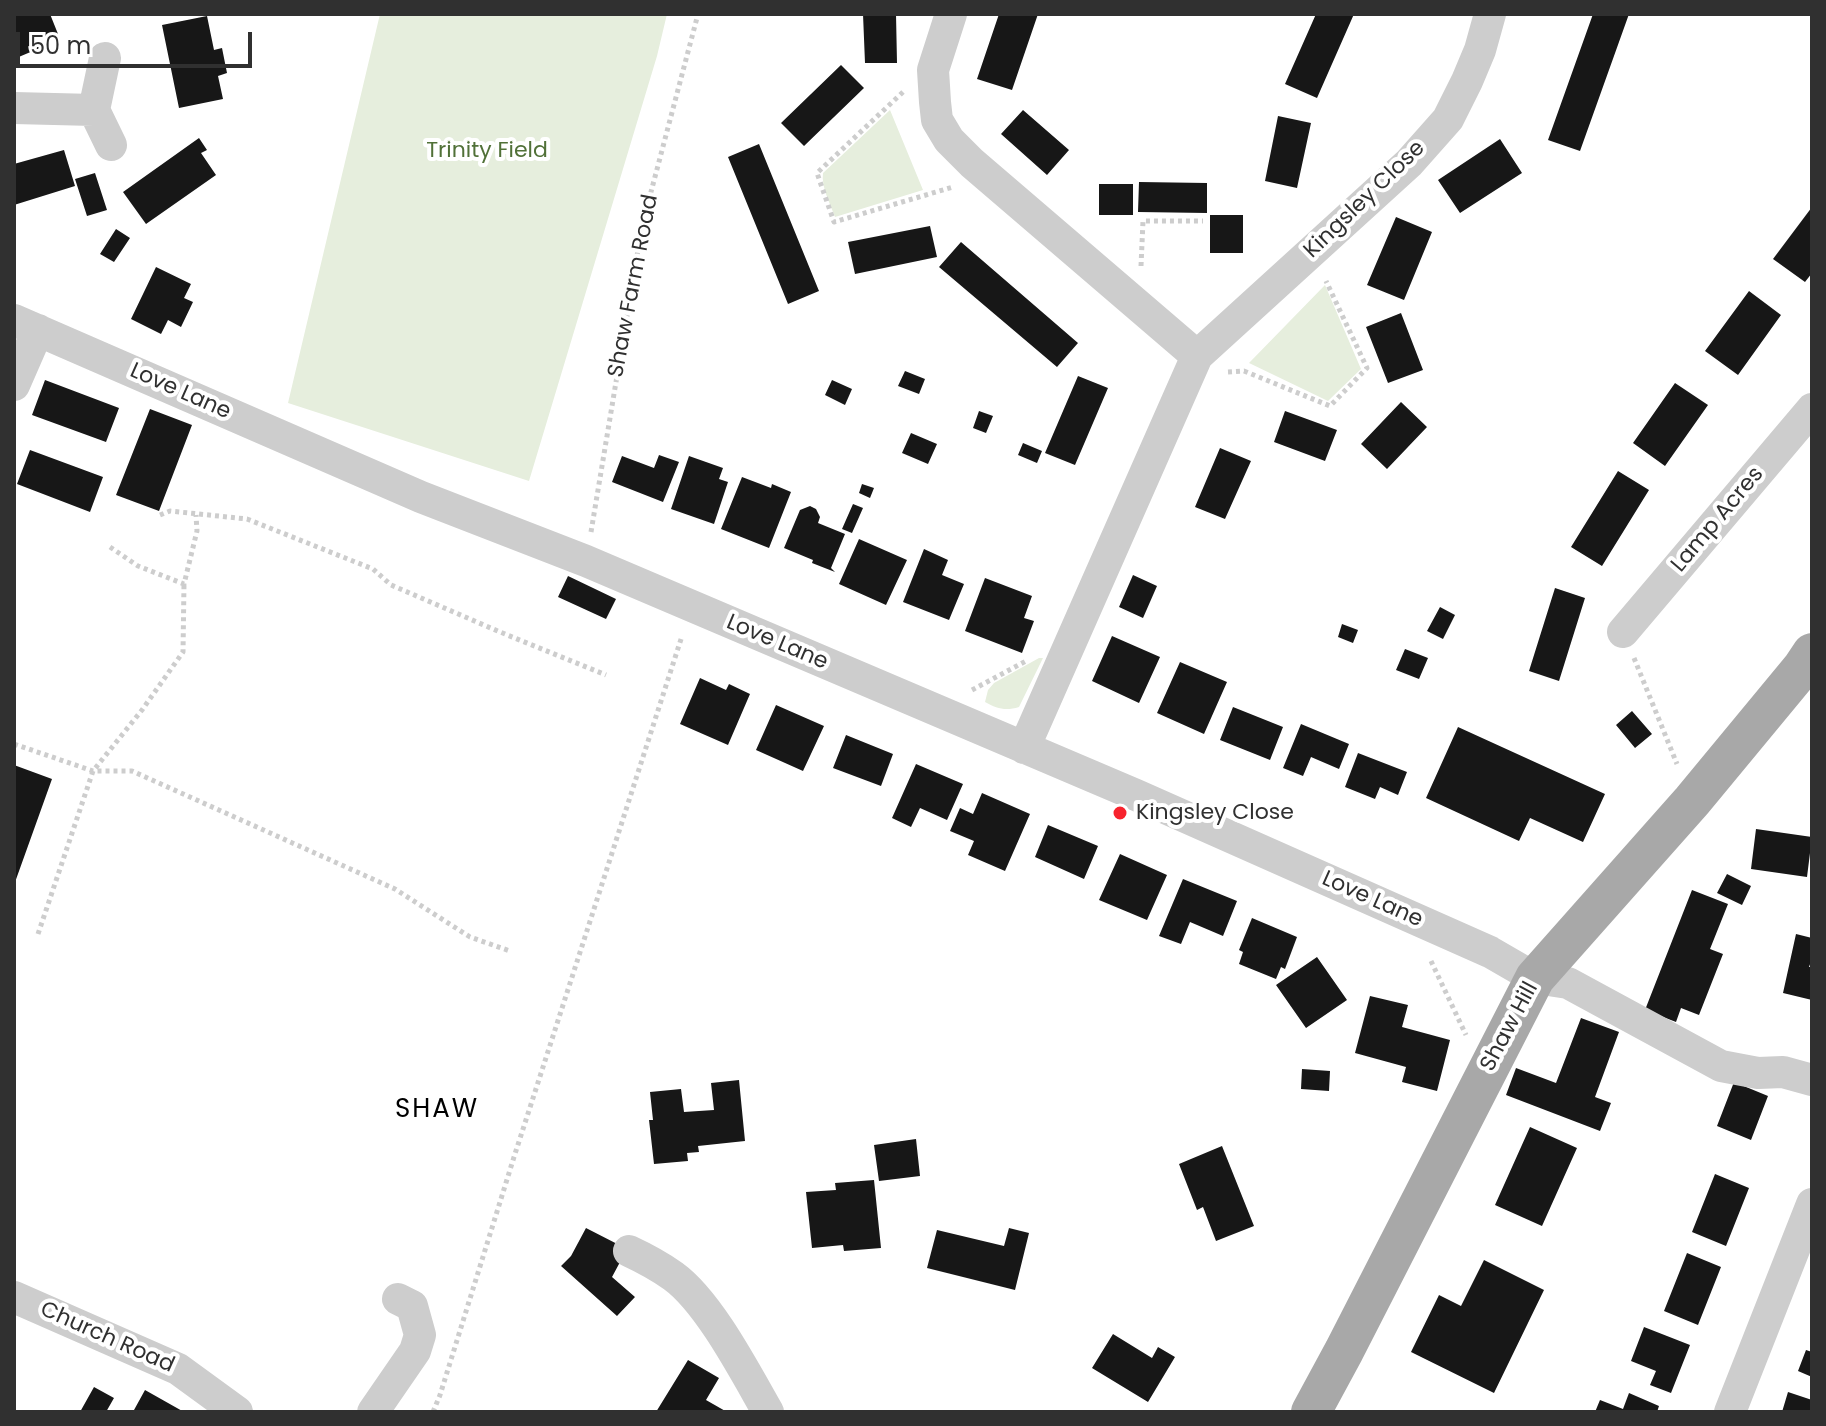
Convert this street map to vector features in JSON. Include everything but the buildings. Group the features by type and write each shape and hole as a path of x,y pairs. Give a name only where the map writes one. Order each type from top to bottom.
{"main road":[{"name":"Shaw Hill","path":"1311,1412 1535,978 1692,801 1812,653"}],"street":[{"path":"951,14 933,70 937,120 949,140 1139,307 1192,366"},
{"name":"Kingsley Close","path":"1024,748 1192,366 1409,163 1448,119 1476,60 1490,14"},
{"path":"105,58 94,110 111,145"},
{"path":"14,108 94,110"},
{"name":"Love Lane","path":"26,325 421,497 586,561 1136,795 1490,952 1535,978 1568,983 1721,1066 1758,1073 1783,1072 1812,1080"},
{"path":"14,385 26,325"},
{"name":"Lamp Acres","path":"1623,632 1812,409"},
{"path":"1730,1412 1812,1204"},
{"path":"629,1251 674,1277 692,1294 717,1326 768,1412"},
{"name":"Church Road","path":"14,1297 178,1369 237,1412"},
{"path":"373,1412 415,1351 420,1335 412,1306 398,1299"}],"path":[{"name":"Shaw Farm Road","path":"586,561 642,226 698,14"},
{"path":"907,86 817,173 834,222 955,187 1006,192"},
{"path":"1139,307 1143,221 1203,221"},
{"path":"1192,366 1244,371 1330,406 1367,368 1326,280 1321,244"},
{"path":"160,515 170,511 247,519 373,569 391,585 606,675"},
{"path":"38,934 93,771 183,652 184,584 197,531 196,515"},
{"path":"110,547 138,566 184,584"},
{"path":"433,1412 692,606"},
{"path":"1623,632 1692,801"},
{"path":"935,710 1073,636"},
{"path":"14,744 93,771 132,771 395,889 470,937 510,951"},
{"path":"1410,917 1466,1034 1459,1049"}],"green space":[{"name":"Trinity Field","path":"380,14 667,14 529,481 288,403"},
{"path":"890,110 923,190 835,217 823,173"},
{"path":"1325,285 1361,369 1328,401 1249,363"},
{"path":"1043,658 1019,707 1002,709 985,702 988,690 994,683"}],"place":[{"name":"Kingsley Close","path":"1120,813"}],"district":[{"name":"SHAW","path":"437,1110"}]}
